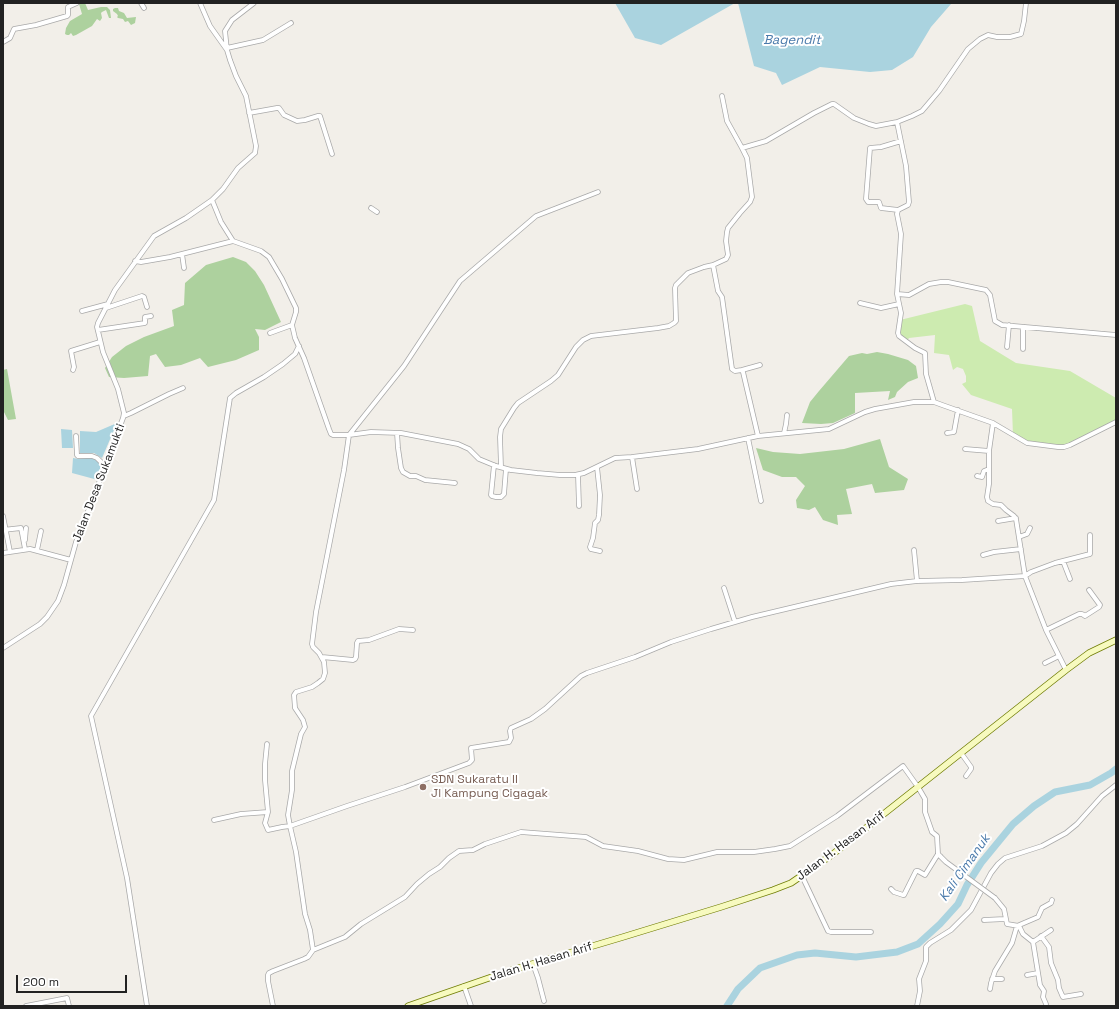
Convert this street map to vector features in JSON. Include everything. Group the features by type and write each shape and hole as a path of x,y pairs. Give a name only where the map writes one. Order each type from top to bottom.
{"main road":[{"name":"Jalan H. Hasan Arif","path":"408,1006 533,964 773,890 791,882 833,854 1066,670 1089,653 1116,640"}],"street":[{"path":"3,42 10,38 14,29 36,25 67,16 68,7 77,3"},
{"path":"141,3 144,8"},
{"path":"200,3 210,26 227,49 262,40 291,23"},
{"name":"Jalan Desa Sukamukti","path":"3,648 40,624 47,617 58,600 64,585 76,542 106,467 124,416 118,389 102,352 98,330 98,325 115,290 156,234 186,218 212,200 223,189 238,168 255,153 256,146 246,96 236,76 227,49 226,29 232,20 254,3"},
{"path":"742,148 766,141 832,104 836,105 854,118 876,126 897,122 922,110 939,91 968,49 980,39 988,35 997,37 1021,34 1026,3"},
{"path":"501,468 501,430 514,408 518,403 551,382 558,375 576,347 583,340 591,336 669,326 676,321 674,288 676,285 688,273 714,265 728,257 726,232 750,202 752,197 746,158 727,121 722,96"},
{"path":"249,113 279,108 284,115 297,122 320,116 332,154"},
{"path":"897,122 901,141 906,166 909,202 908,205 898,210 881,208 879,202 868,202 866,199 870,148 881,147 901,141"},
{"path":"313,950 310,930 304,914 296,852 288,815 292,790 292,771 301,734 305,727 303,720 295,708 294,695 296,692 312,686 323,679 325,669 322,657 312,644 316,612 344,470 349,435 404,366 460,281 536,216 598,192"},
{"path":"212,200 221,222 233,241"},
{"path":"371,208 376,211"},
{"path":"898,210 897,214 900,234 898,294 901,317 898,333 899,336 915,348 925,353 926,374 934,402"},
{"path":"135,261 153,261 233,241 260,250 269,257 296,308 292,325 295,338 304,358 330,433 333,435 349,435 371,432 397,433 458,444 469,449 479,459 506,469 560,475 578,475 615,458 698,449 758,436 829,428 865,412 914,402 934,402 993,423 1026,442 1061,447 1116,422"},
{"path":"182,254 184,268"},
{"path":"714,265 718,290 722,297 732,369 743,372 760,364"},
{"path":"898,294 911,294 925,285 948,282 986,290 989,293 995,321 1002,325 1116,335"},
{"path":"82,311 107,306 142,296 144,297 147,307"},
{"path":"860,303 881,308 899,304"},
{"path":"98,330 145,323 146,318 151,316"},
{"path":"270,333 292,325"},
{"path":"1007,347 1009,325"},
{"path":"1023,327 1023,349"},
{"path":"73,370 74,367 71,351 100,342"},
{"path":"147,1006 127,878 91,716 214,500 230,398 236,393 264,378 283,364 295,354 298,345"},
{"path":"743,372 758,436"},
{"path":"124,416 183,388"},
{"path":"947,433 954,432 958,410"},
{"path":"784,433 787,415"},
{"path":"993,423 987,497 988,501 993,504 1001,505 1016,518 1025,576 1046,630 1066,670"},
{"path":"397,433 401,468 403,472 410,476 416,476 425,480 455,483"},
{"path":"76,436 77,455 92,456 97,458 106,467"},
{"path":"748,438 761,501"},
{"path":"965,449 990,451"},
{"path":"632,457 637,489"},
{"path":"494,465 492,496 501,497 504,494 506,469"},
{"path":"596,467 600,495 599,515 598,520 595,523 590,547 591,549 600,551"},
{"path":"978,476 982,477 984,471 989,470"},
{"path":"578,475 579,506"},
{"path":"3,516 4,530 10,552"},
{"path":"998,521 1016,518"},
{"path":"4,530 21,528 24,547"},
{"path":"24,547 26,528"},
{"path":"1019,537 1028,534 1030,528"},
{"path":"37,550 41,531"},
{"path":"267,744 265,780 268,812 265,823 268,830 290,826 412,785 469,763 472,760 471,748 509,742 511,738 511,728 531,719 545,709 581,676 672,642 735,622 891,584 917,581 1025,576 1036,570 1090,554 1090,535"},
{"path":"3,553 24,547 71,560"},
{"path":"983,555 994,552 1021,549"},
{"path":"914,550 917,581"},
{"path":"1063,561 1070,579"},
{"path":"724,588 735,622"},
{"path":"1046,630 1078,614 1086,616 1099,607 1100,605 1089,590"},
{"path":"322,657 353,660 356,657 358,641 376,638 399,629 413,630"},
{"path":"1045,663 1058,656"},
{"path":"961,753 971,767 966,776"},
{"path":"273,1006 268,973 304,959 308,957 313,950 345,937 361,924 405,897 417,884 459,851 473,850 485,844 520,832 586,837 602,846 638,851 668,859 684,860 709,854 754,852 790,846 837,816 903,766 925,799 925,812 932,832 937,836 939,855 946,862 995,898 1004,909 1006,924 1017,926 1038,917 1042,908 1051,903 1052,900"},
{"path":"917,1006 920,991 919,979 926,961 926,947 951,930 971,910 991,873 998,864 1005,858 1042,846 1066,833 1077,824 1107,791 1116,785"},
{"path":"214,820 241,814 268,812"},
{"path":"891,889 894,892 904,895 916,871 925,875 939,855"},
{"path":"802,876 828,931 871,932"},
{"path":"984,920 1005,919"},
{"path":"1017,926 1020,927 1021,931 1027,938 1033,942 1040,985 1044,991 1043,996 1046,1004"},
{"path":"990,989 994,971 1012,943 1017,926"},
{"path":"1033,942 1051,930"},
{"path":"1041,936 1049,947 1051,963 1063,997 1082,994"},
{"path":"533,964 544,1002"},
{"path":"1026,975 1038,973"},
{"path":"992,979 1002,978"},
{"path":"464,986 471,1006"},
{"path":"26,1006 67,998 69,1006"}],"green space":[{"path":"85,3 88,10 107,7 110,10 111,18 109,18 106,10 101,13 102,18 100,21 97,19 92,26 76,35 73,36 71,33 67,35 65,34 66,28 70,21 82,14 79,4"},
{"path":"115,8 118,8 119,11 124,13 127,18 136,17 135,23 131,25 128,21 125,22 123,19 118,18 117,14 113,11"},
{"path":"233,257 246,262 255,271 264,285 281,322 265,330 255,329 259,337 259,350 236,360 208,367 200,358 181,365 165,367 156,354 150,356 148,376 124,378 109,377 105,368 112,357 126,346 144,337 174,326 172,310 184,305 185,283 206,265"},
{"path":"965,304 972,306 980,341 1016,363 1070,371 1116,398 1116,422 1064,447 1031,444 1013,435 1012,409 971,395 962,384 966,382 966,376 963,369 957,367 953,370 949,355 934,353 935,335 909,338 907,341 898,335 900,320"},
{"path":"877,352 908,360 916,366 918,378 908,382 897,392 895,397 888,400 890,391 855,393 855,413 833,423 802,423 810,402 849,356"},
{"path":"7,369 16,419 8,420 3,410 3,370"},
{"path":"880,439 889,467 908,479 904,490 875,493 872,484 846,489 852,514 837,515 838,525 823,520 815,507 809,510 797,508 796,500 805,486 796,477 782,477 763,470 756,448 773,452 800,454 844,449"}],"water":[{"path":"615,3 735,3 661,45 635,38"},
{"name":"Bagendit","path":"738,3 951,4 931,27 913,57 892,70 870,72 820,67 782,85 776,73 754,66"},
{"path":"117,423 102,458 94,453 80,453 80,431 96,432"},
{"path":"61,429 72,430 73,448 62,448"},
{"path":"94,457 103,466 98,480 72,473 73,458 79,459"}],"waterway":[{"name":"Kali Cimanuk","path":"727,1006 738,989 760,968 797,955 815,953 856,957 897,952 918,944 940,924 958,904 967,885 981,863 1013,824 1034,806 1055,792 1090,785 1116,769"}],"place":[{"name":"SDN Sukaratu II Jl Kampung Cigagak","path":"423,787"}]}
